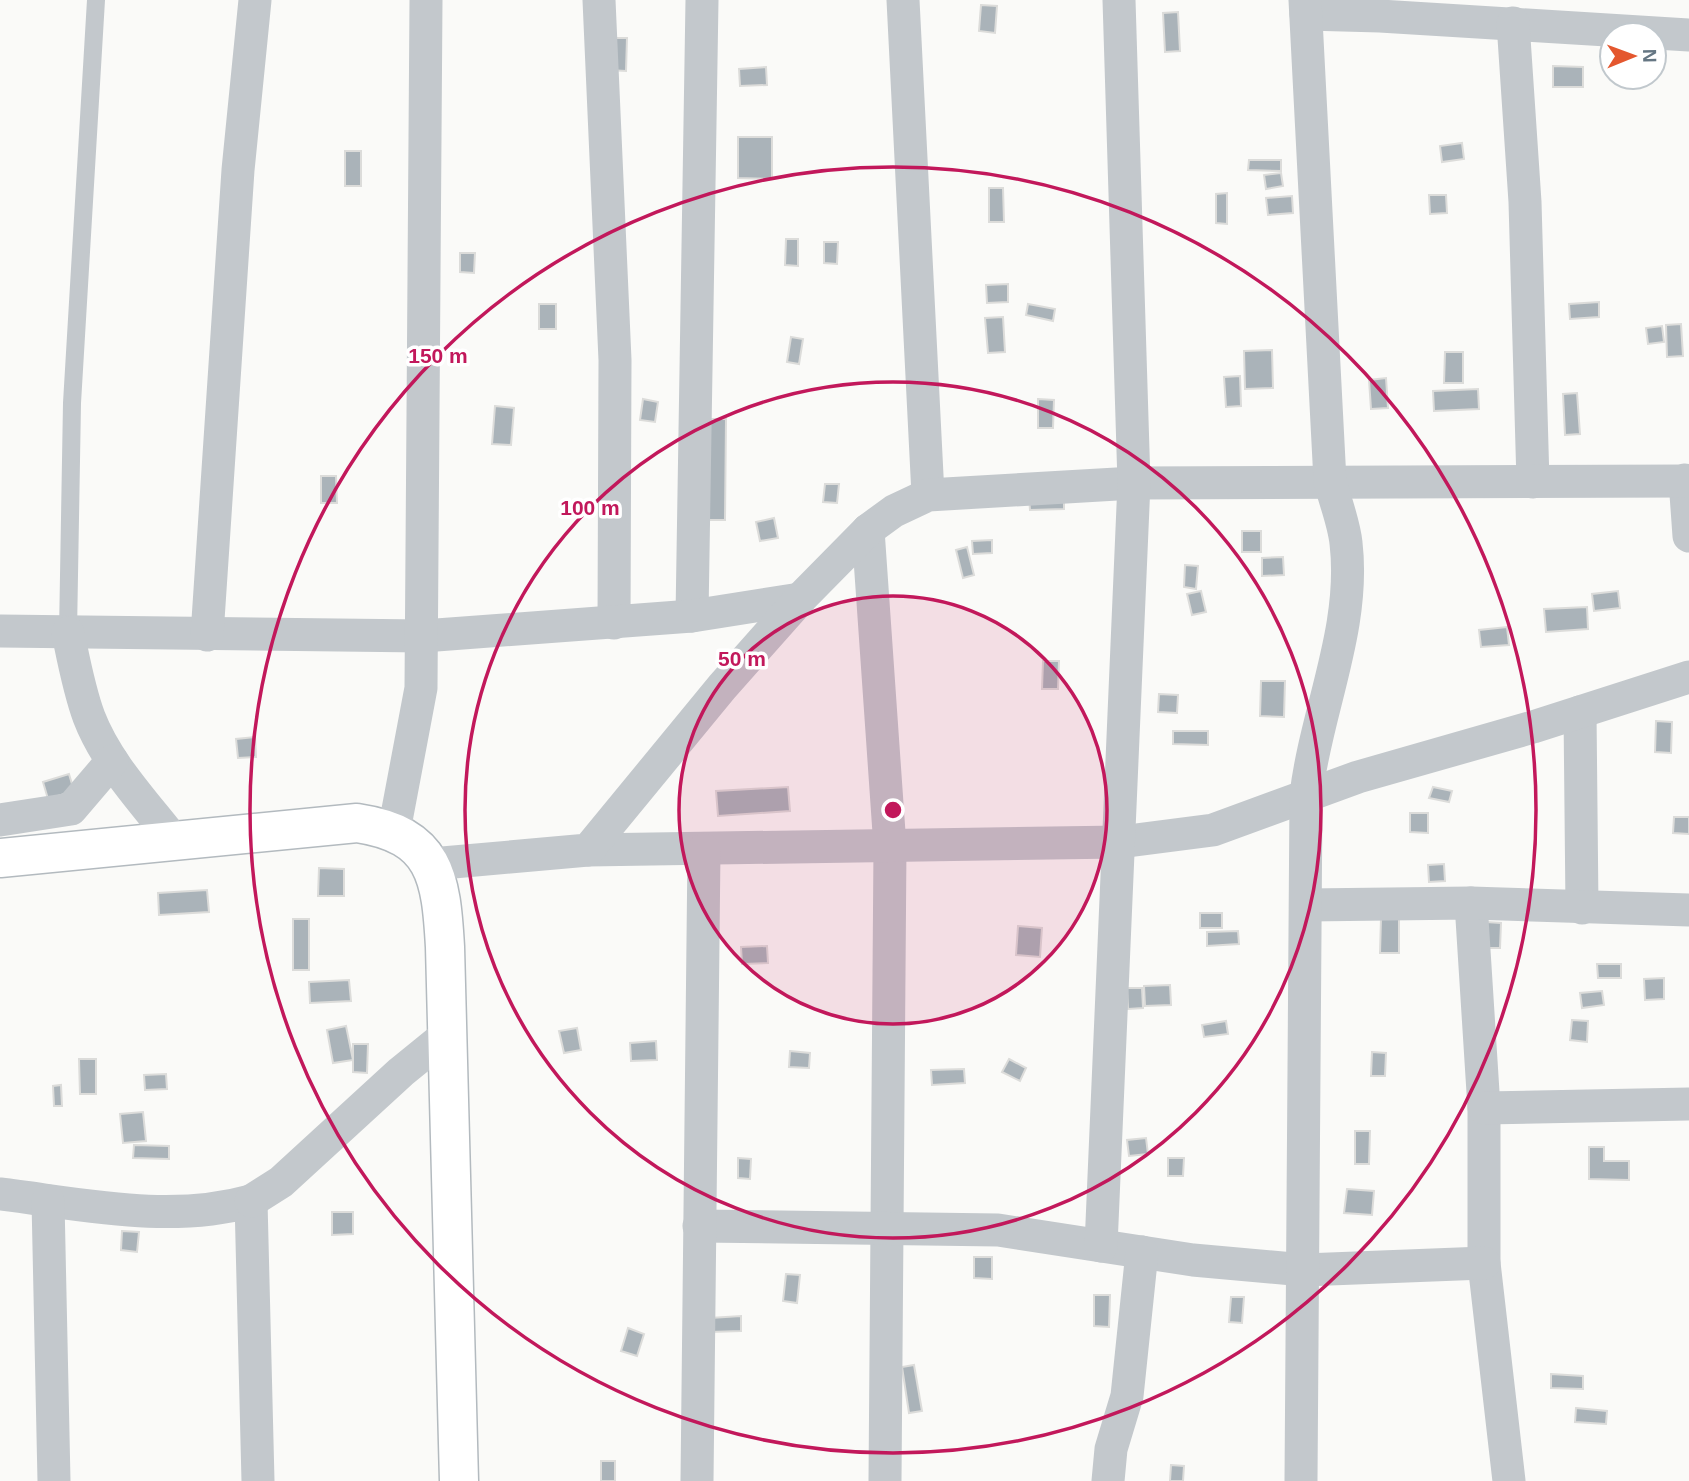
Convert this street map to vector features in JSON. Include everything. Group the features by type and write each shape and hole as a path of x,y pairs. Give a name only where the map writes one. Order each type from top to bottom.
{"main road":[{"path":"0,858 357,823 394,831 423,850 431,864 442,899 449,1033 459,1481"}],"street":[{"path":"207,635 238,170 255,0"},
{"path":"394,831 417,720 423,636 426,0"},
{"path":"599,0 615,360 614,623"},
{"path":"692,616 702,0"},
{"path":"903,0 928,495"},
{"path":"1101,1246 1134,482 1119,0"},
{"path":"1301,1481 1306,795 1312,753 1346,603 1346,542 1330,481 1306,7 1381,8 1513,23 1571,13 1689,35"},
{"path":"1513,23 1525,202 1532,482"},
{"path":"588,850 722,687 800,599 868,530 894,511 928,495 1134,482 1687,480 1689,536"},
{"path":"868,530 890,848 885,1481"},
{"path":"0,631 423,636 692,616 800,599"},
{"path":"68,633 77,679 90,719 112,761 175,842"},
{"path":"431,864 588,850 890,848 1120,842 1213,830 1358,777 1689,677"},
{"path":"1580,712 1582,908"},
{"path":"0,820 71,809 112,761"},
{"path":"697,1481 704,850"},
{"path":"1307,905 1471,904 1689,910"},
{"path":"1471,904 1484,1108 1484,1264 1509,1481"},
{"path":"0,1194 106,1209 192,1211 218,1209 251,1201 281,1182 401,1072 449,1033"},
{"path":"1484,1108 1689,1104"},
{"path":"48,1201 54,1481"},
{"path":"251,1201 258,1481"},
{"path":"699,1226 998,1230 1142,1252 1304,1270 1484,1264"},
{"path":"1108,1481 1111,1449 1126,1396 1142,1252"}],"lane":[{"path":"68,633 73,390 96,0"}],"building":[{"path":"981,5 997,6 995,33 979,31"},
{"path":"1178,12 1180,51 1165,52 1163,13"},
{"path":"609,38 627,38 626,71 608,70"},
{"path":"1553,66 1583,67 1583,87 1553,87"},
{"path":"766,67 767,85 740,86 739,69"},
{"path":"738,137 772,137 772,179 738,178"},
{"path":"1462,143 1464,159 1442,162 1440,146"},
{"path":"345,151 361,151 361,186 345,186"},
{"path":"1249,160 1281,160 1281,171 1248,170"},
{"path":"1281,173 1283,186 1266,189 1264,175"},
{"path":"989,188 1003,188 1004,222 989,222"},
{"path":"1227,193 1227,224 1216,223 1216,194"},
{"path":"1429,195 1446,195 1447,213 1430,214"},
{"path":"1292,196 1293,213 1268,215 1266,198"},
{"path":"786,239 798,239 798,266 785,265"},
{"path":"824,242 838,242 837,264 824,263"},
{"path":"460,253 475,253 474,273 460,272"},
{"path":"1008,284 1008,302 987,303 986,285"},
{"path":"1599,302 1599,317 1570,319 1569,304"},
{"path":"539,304 556,304 556,329 539,329"},
{"path":"1028,304 1055,309 1053,321 1026,315"},
{"path":"1003,317 1005,352 988,353 985,318"},
{"path":"1681,324 1683,356 1667,357 1666,325"},
{"path":"1662,326 1664,342 1648,344 1646,328"},
{"path":"791,337 803,339 799,364 787,362"},
{"path":"1272,350 1273,388 1245,389 1244,351"},
{"path":"1445,352 1463,352 1463,383 1444,383"},
{"path":"1240,376 1241,406 1226,407 1224,377"},
{"path":"1386,378 1388,408 1371,409 1369,380"},
{"path":"1478,389 1479,409 1434,411 1433,391"},
{"path":"1577,393 1580,434 1565,435 1563,394"},
{"path":"643,399 658,402 655,422 640,420"},
{"path":"1038,399 1054,400 1053,428 1038,428"},
{"path":"495,406 514,408 511,445 492,444"},
{"path":"709,419 726,419 725,520 708,520"},
{"path":"321,476 336,476 337,503 321,503"},
{"path":"825,484 839,484 837,503 823,502"},
{"path":"1064,495 1064,509 1030,510 1029,497"},
{"path":"774,518 778,538 760,541 756,522"},
{"path":"1242,531 1261,531 1261,552 1242,552"},
{"path":"992,540 992,553 973,554 972,541"},
{"path":"967,547 974,575 963,578 956,550"},
{"path":"1283,557 1284,575 1262,576 1262,558"},
{"path":"1185,565 1198,566 1196,589 1184,587"},
{"path":"1201,591 1206,612 1192,615 1187,594"},
{"path":"1618,591 1620,608 1594,611 1592,594"},
{"path":"1587,607 1588,629 1546,632 1544,609"},
{"path":"1507,627 1509,645 1481,647 1479,630"},
{"path":"1043,661 1059,661 1058,689 1042,689"},
{"path":"1261,681 1285,681 1284,717 1260,716"},
{"path":"1159,694 1178,695 1177,713 1158,712"},
{"path":"1656,721 1672,722 1671,753 1655,752"},
{"path":"1173,731 1208,731 1208,745 1173,744"},
{"path":"255,737 256,757 238,758 236,739"},
{"path":"69,774 74,791 48,799 43,782"},
{"path":"788,787 790,811 718,816 716,791"},
{"path":"1433,787 1452,791 1449,802 1429,798"},
{"path":"1410,813 1428,813 1428,833 1410,832"},
{"path":"1674,817 1689,817 1689,834 1673,833"},
{"path":"1444,864 1445,881 1429,882 1428,865"},
{"path":"319,868 344,869 344,896 318,896"},
{"path":"207,890 209,912 159,915 158,893"},
{"path":"1200,913 1222,913 1222,928 1200,928"},
{"path":"1381,918 1399,919 1399,953 1380,953"},
{"path":"293,919 309,919 309,970 293,970"},
{"path":"1486,922 1501,923 1500,948 1485,948"},
{"path":"1018,926 1042,928 1040,957 1016,955"},
{"path":"1238,931 1239,944 1207,946 1207,932"},
{"path":"767,946 768,963 742,964 741,947"},
{"path":"1597,964 1621,964 1621,978 1598,978"},
{"path":"1664,978 1664,999 1645,1000 1644,979"},
{"path":"349,980 351,1001 310,1003 309,982"},
{"path":"1170,985 1171,1005 1145,1006 1144,986"},
{"path":"1127,988 1142,988 1143,1008 1128,1009"},
{"path":"1602,991 1604,1005 1582,1008 1580,993"},
{"path":"1572,1020 1588,1021 1587,1042 1570,1040"},
{"path":"1226,1021 1228,1034 1204,1037 1202,1025"},
{"path":"346,1026 353,1060 333,1063 327,1030"},
{"path":"577,1028 581,1050 564,1053 559,1031"},
{"path":"656,1041 657,1060 631,1061 630,1043"},
{"path":"353,1044 368,1044 367,1073 353,1072"},
{"path":"790,1051 810,1053 809,1068 789,1067"},
{"path":"1372,1052 1386,1053 1385,1076 1371,1076"},
{"path":"79,1059 96,1059 96,1094 80,1094"},
{"path":"1009,1059 1026,1068 1020,1081 1002,1072"},
{"path":"964,1069 965,1083 932,1085 931,1070"},
{"path":"166,1074 167,1089 145,1090 144,1075"},
{"path":"61,1085 62,1106 54,1106 53,1086"},
{"path":"143,1112 146,1141 123,1143 120,1114"},
{"path":"1355,1131 1370,1131 1369,1164 1355,1164"},
{"path":"1146,1138 1148,1154 1129,1156 1127,1140"},
{"path":"134,1145 169,1146 169,1159 133,1158"},
{"path":"1589,1147 1604,1147 1604,1161 1629,1161 1629,1180 1589,1179"},
{"path":"738,1158 751,1159 750,1179 738,1178"},
{"path":"1168,1158 1184,1158 1183,1176 1168,1176"},
{"path":"1347,1189 1374,1191 1372,1215 1344,1213"},
{"path":"332,1212 353,1212 353,1234 332,1235"},
{"path":"122,1231 139,1232 137,1252 121,1250"},
{"path":"974,1257 992,1257 992,1279 974,1278"},
{"path":"786,1274 800,1275 797,1303 783,1301"},
{"path":"1094,1295 1110,1295 1109,1327 1094,1326"},
{"path":"1231,1297 1244,1297 1242,1323 1229,1322"},
{"path":"741,1316 741,1331 710,1332 710,1318"},
{"path":"628,1328 644,1334 637,1356 621,1351"},
{"path":"914,1365 922,1411 909,1413 902,1367"},
{"path":"1551,1374 1583,1376 1583,1389 1551,1388"},
{"path":"1576,1408 1607,1411 1606,1424 1575,1422"},
{"path":"601,1461 615,1461 615,1481 601,1481"},
{"path":"1171,1465 1184,1466 1183,1481 1170,1481"}]}
